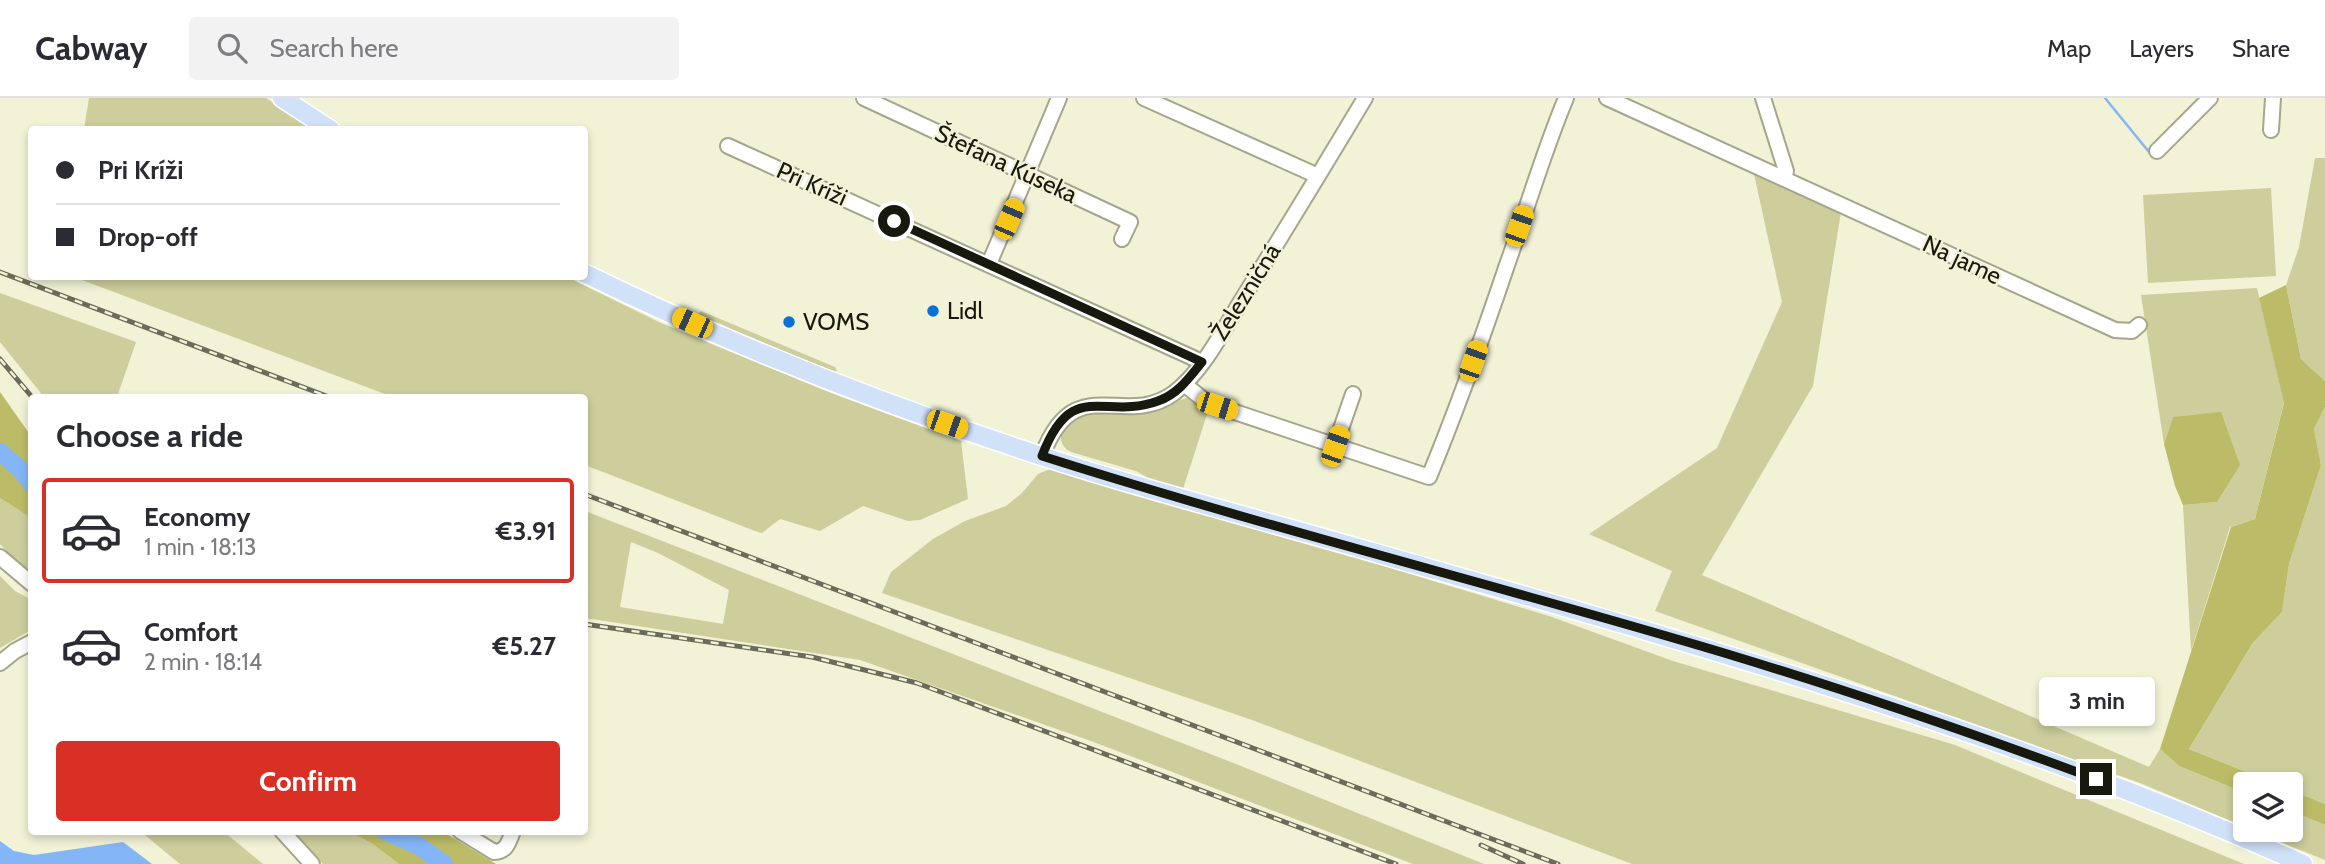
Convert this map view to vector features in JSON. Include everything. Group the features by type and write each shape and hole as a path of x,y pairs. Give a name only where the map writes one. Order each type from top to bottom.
{"main road":[{"path":"282,98 325,126"},
{"path":"588,275 692,323 912,412 1042,456 1826,685 2084,775 2304,864"}],"street":[{"name":"Štefana Kúseka","path":"864,98 1130,222 1122,239"},
{"path":"989,264 1059,98"},
{"path":"1144,98 1318,176"},
{"name":"Železničná","path":"1042,456 1055,426 1074,411 1097,405 1144,405 1173,394 1184,384 1202,362 1365,98"},
{"path":"1184,384 1204,400 1217,406 1429,477 1451,424 1509,262 1541,160 1566,98"},
{"name":"Na jame","path":"1607,98 2115,330 2132,331 2138,325"},
{"path":"1763,98 1786,171 1784,179"},
{"path":"2157,151 2210,98"},
{"path":"2271,130 2273,98"},
{"name":"Pri Kríži","path":"728,146 1202,362"},
{"path":"1335,446 1353,394"},
{"path":"0,557 28,581"},
{"path":"0,663 28,644"},
{"path":"286,835 312,864"},
{"path":"466,835 494,852 500,852 506,847 511,835"}],"green space":[{"path":"89,98 266,98 308,126 84,126"},
{"path":"2315,158 2325,158 2325,381 2301,359 2286,285 2299,247"},
{"path":"1754,174 1841,212 1813,386 1702,575 2149,767 2160,749 2179,766 2233,788 2233,822 2140,783 1655,611 1672,571 1589,534 1717,448 1782,302"},
{"path":"2271,188 2276,276 2148,283 2143,195"},
{"path":"82,280 573,280 661,323 831,393 961,441 968,499 920,520 908,521 863,506 820,531 780,519 762,533 588,466 588,394 385,394"},
{"path":"2257,288 2284,402 2255,519 2230,527 2191,651 2183,505 2217,502 2173,417 2164,444 2141,295"},
{"path":"0,293 136,342 118,394 42,394 0,342"},
{"path":"701,311 835,367 837,371 699,316"},
{"path":"1189,397 1209,408 1183,489 1150,479 1136,471 1071,452 1062,442 1061,433 1079,417 1098,412 1148,411"},
{"path":"2325,407 2325,804 2303,795 2303,772 2246,772 2189,749 2252,644 2282,612 2289,564 2321,465 2314,429"},
{"path":"1055,467 1549,616 1673,661 1955,745 2244,864 1632,864 1252,720 882,593 891,572 933,539 965,521 1006,506 1022,493 1038,474"},
{"path":"0,498 28,516 28,569 0,544"},
{"path":"588,512 1236,764 1484,864 1413,864 1091,741 860,660 588,618","holes":["631,542 729,590 723,624 620,607"]},
{"path":"0,576 15,591 28,598 28,632 0,648"},
{"path":"2303,816 2325,825 2325,860 2281,842 2303,842"},
{"path":"145,835 228,835 263,864 180,864"},
{"path":"296,835 356,835 399,864 323,864"}],"shaded area":[{"path":"2286,285 2301,359 2325,381 2325,407 2314,429 2321,465 2289,564 2282,612 2252,644 2189,749 2246,772 2233,772 2233,788 2179,766 2160,749 2231,527 2255,519 2284,403 2259,298"},
{"path":"0,392 28,432 28,516 0,498"},
{"path":"2221,412 2240,465 2217,502 2183,505 2164,444 2173,417"},
{"path":"2303,795 2325,804 2325,825 2303,816"},
{"path":"356,835 449,835 496,864 399,864"}],"water":[{"path":"0,841 14,851 34,855 123,842 152,864 0,864"}],"waterway":[{"path":"2105,98 2149,152"},
{"path":"0,452 28,479"},
{"path":"394,835 419,846 444,864"}],"railway":[{"path":"0,272 321,394"},
{"path":"0,359 29,394"},
{"path":"588,496 1558,864"},
{"path":"588,625 812,657 917,683 1396,864"},
{"path":"1481,845 1523,864"}],"place":[{"name":"Lidl","path":"933,311"},
{"name":"VOMS","path":"789,322"}],"route":[{"path":"894,221 1202,362 1173,394 1157,401 1131,406 1097,405 1074,411 1055,426 1042,456 1735,656 1923,717 2096,779"}]}
